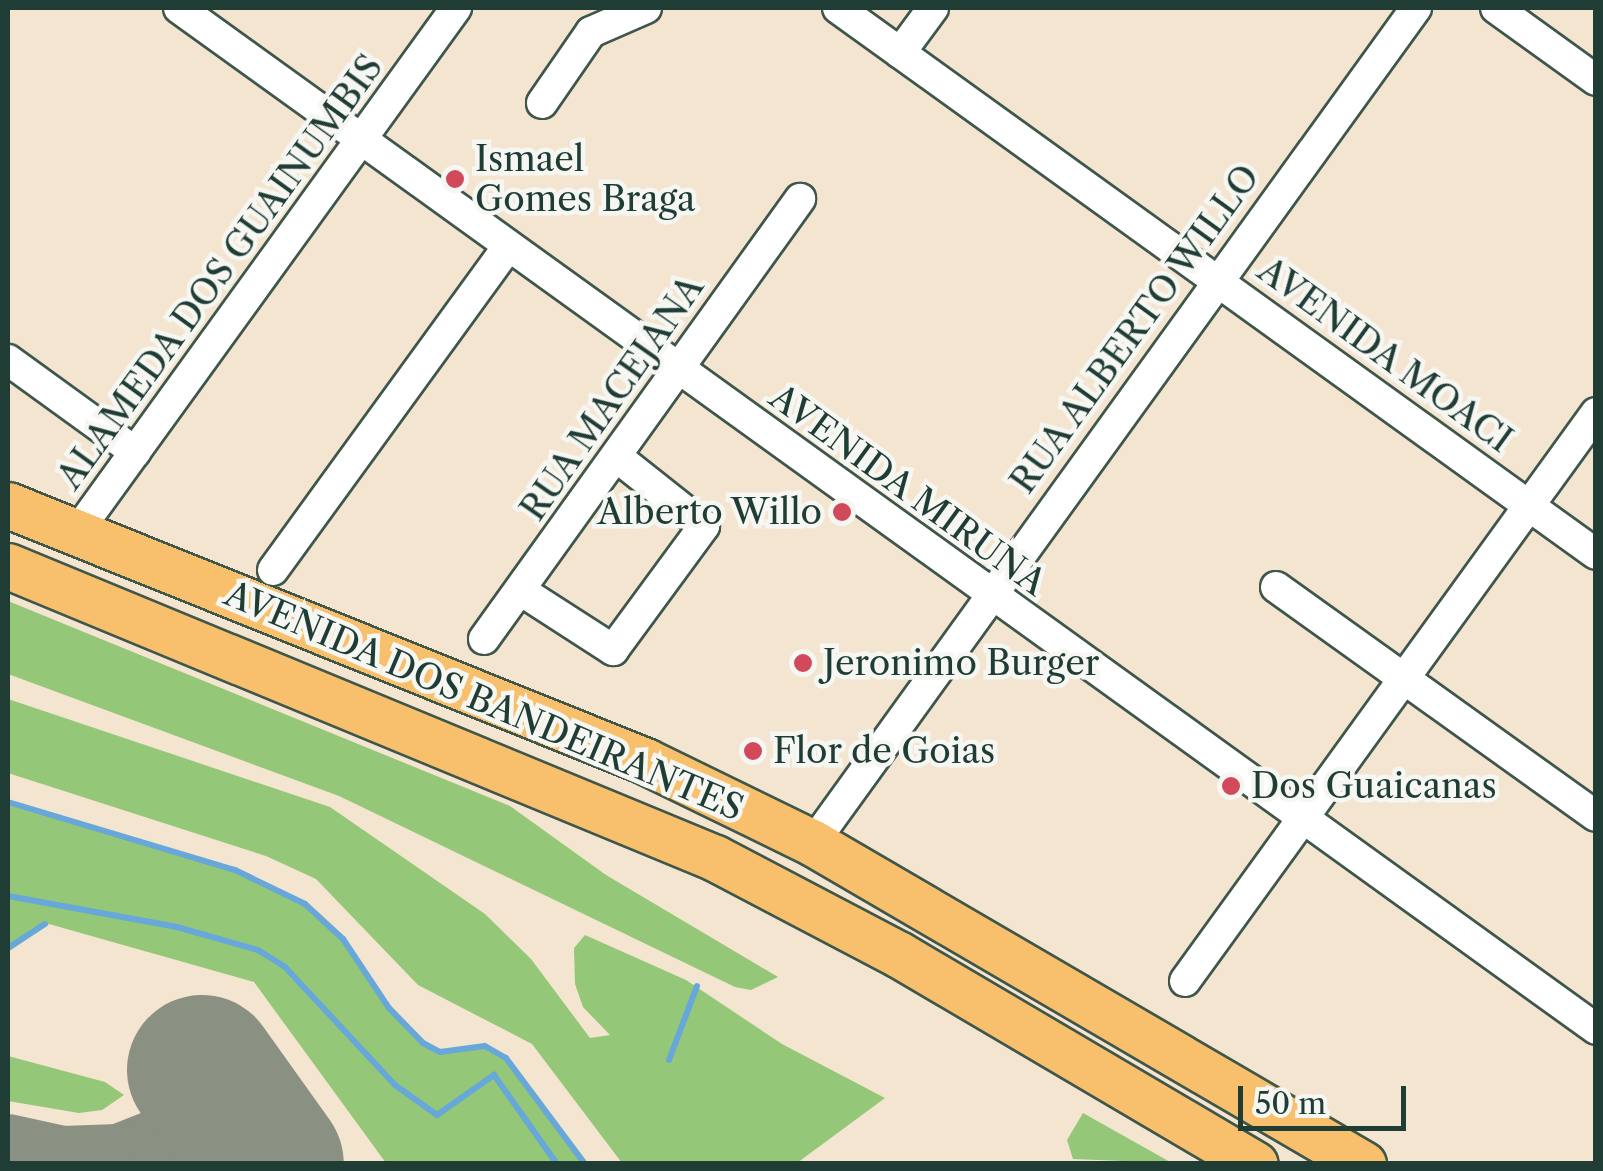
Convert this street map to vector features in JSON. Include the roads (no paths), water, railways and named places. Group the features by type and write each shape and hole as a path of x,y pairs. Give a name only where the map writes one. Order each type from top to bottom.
{"highway":[{"name":"AVENIDA DOS BANDEIRANTES","path":"8,505 644,761 813,843 1363,1164"},
{"name":"AVENIDA DOS BANDEIRANTES","path":"8,566 492,760 715,858 914,963 1255,1164"}],"street":[{"name":"AVENIDA MIRUNA","path":"179,8 988,595 1596,1029"},
{"path":"542,104 592,32 646,8"},
{"name":"AVENIDA MOACI","path":"838,8 1596,554"},
{"path":"900,53 934,8"},
{"name":"RUA ALBERTO WILLO","path":"813,843 988,595 1416,8"},
{"path":"1496,8 1596,80"},
{"name":"ALAMEDA DOS GUAINUMBIS","path":"77,532 364,143 443,12"},
{"name":"RUA MACEJANA","path":"484,639 800,199"},
{"path":"273,570 508,246"},
{"path":"8,360 134,452"},
{"path":"1185,981 1596,412"},
{"path":"520,590 601,648 616,647 704,526 617,456"},
{"path":"1276,588 1596,816"}],"waterway":[{"path":"8,802 235,870 305,904 343,939 389,1008 423,1043 440,1052 485,1046 506,1058 585,1164"},
{"path":"8,896 177,927 258,950 285,967 395,1085 437,1115 494,1075 557,1164"},
{"path":"8,948 45,924"},
{"path":"669,1060 697,986"}],"place":[{"name":"Ismael Gomes Braga","path":"455,179"},
{"name":"Alberto Willo","path":"842,512"},
{"name":"Jeronimo Burger","path":"803,663"},
{"name":"Flor de Goias","path":"753,751"},
{"name":"Dos Guaicanas","path":"1231,786"}]}
